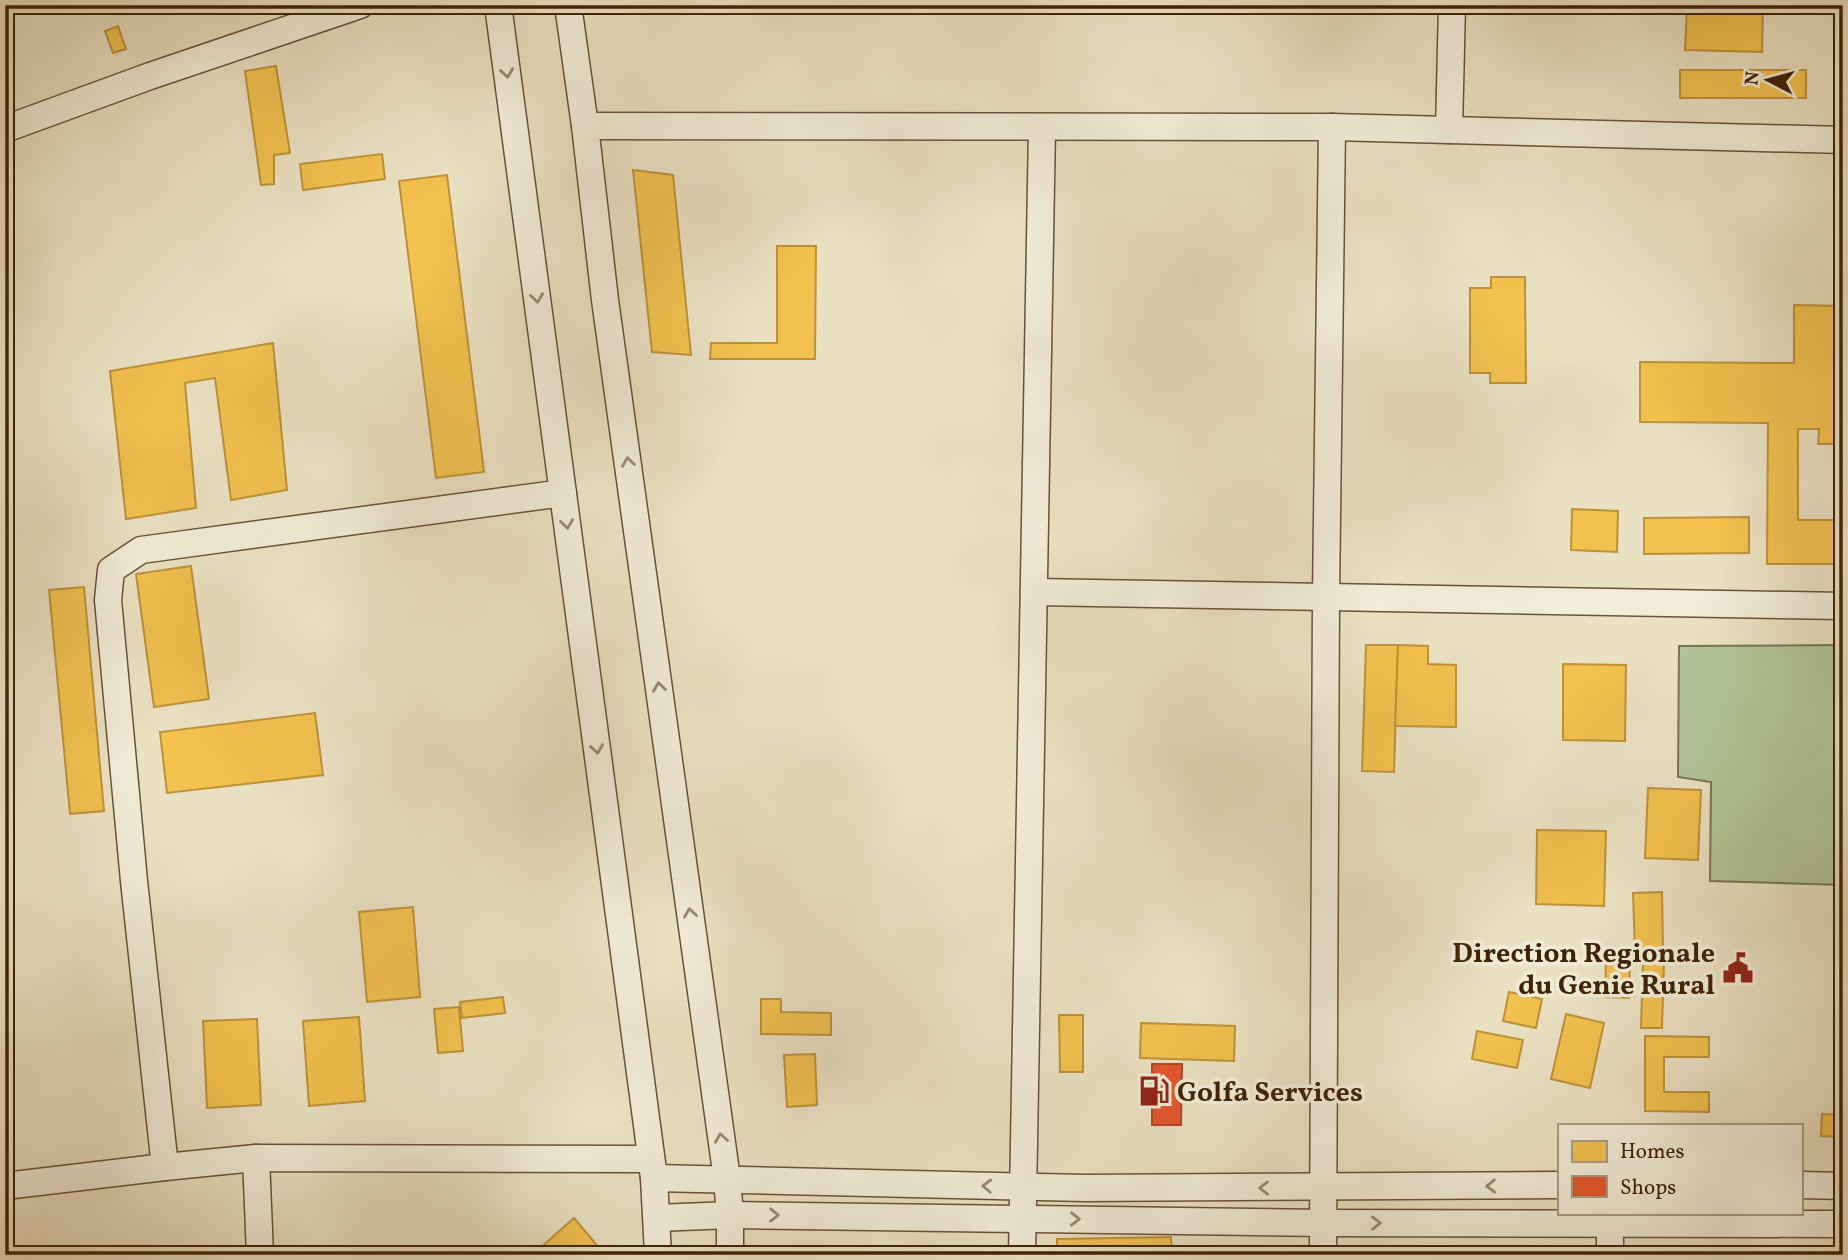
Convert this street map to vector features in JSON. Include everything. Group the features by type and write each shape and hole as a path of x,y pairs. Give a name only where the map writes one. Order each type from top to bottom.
{"street":[{"path":"5,129 150,76 360,5"},
{"path":"498,5 652,1168 658,1255"},
{"path":"568,5 605,300 727,1179 730,1255"},
{"path":"1449,130 1452,5"},
{"path":"585,126 1332,127 1843,140"},
{"path":"1022,1255 1042,127"},
{"path":"1323,1255 1326,596 1332,127"},
{"path":"165,1167 110,627 108,600 111,570 141,550 563,492"},
{"path":"1034,592 1843,606"},
{"path":"256,1158 260,1255"},
{"path":"5,1186 256,1158 652,1168 727,1179 1023,1187 1323,1188 1558,1185"},
{"path":"1802,1185 1843,1186"},
{"path":"657,1218 730,1215 1323,1223 1610,1218 1843,1224"},
{"path":"1610,1218 1610,1255"}],"green space":[{"path":"1843,645 1843,885 1710,881 1711,782 1678,777 1679,646"}],"building: Homes":[{"path":"1687,5 1763,5 1762,52 1685,50"},
{"path":"1841,5 1843,99 1839,99"},
{"path":"118,26 126,49 113,53 105,31"},
{"path":"276,66 290,153 274,155 274,184 261,185 245,71"},
{"path":"1680,70 1806,70 1806,98 1680,98"},
{"path":"382,154 385,179 303,190 300,164"},
{"path":"633,170 673,175 691,355 652,352"},
{"path":"447,175 484,472 436,478 399,181"},
{"path":"777,246 816,246 815,359 710,359 711,343 777,343"},
{"path":"1491,277 1525,277 1526,383 1490,383 1490,373 1470,373 1470,288 1491,288"},
{"path":"1794,305 1843,306 1843,444 1818,444 1819,429 1798,429 1798,520 1843,520 1843,564 1767,564 1768,423 1640,422 1640,362 1794,363"},
{"path":"273,343 287,490 231,500 215,378 185,383 196,508 126,519 110,371"},
{"path":"1572,509 1618,511 1617,552 1571,550"},
{"path":"1749,517 1749,553 1644,554 1644,518"},
{"path":"191,566 209,699 154,707 136,574"},
{"path":"84,587 104,811 70,814 49,590"},
{"path":"1366,645 1398,645 1394,772 1362,771"},
{"path":"1398,645 1428,646 1428,664 1456,665 1456,727 1395,726"},
{"path":"1563,664 1626,665 1625,741 1563,740"},
{"path":"315,713 323,775 167,793 160,732"},
{"path":"1648,788 1701,790 1698,860 1645,858"},
{"path":"1537,830 1606,831 1604,906 1536,904"},
{"path":"1662,892 1663,951 1635,953 1633,893"},
{"path":"413,907 420,997 367,1002 359,912"},
{"path":"1606,959 1630,960 1629,998 1605,997"},
{"path":"1643,962 1664,962 1662,1028 1641,1028"},
{"path":"1509,992 1542,999 1536,1028 1503,1021"},
{"path":"503,997 505,1013 462,1018 460,1002"},
{"path":"761,999 781,999 781,1012 831,1013 831,1035 761,1034"},
{"path":"459,1007 463,1051 438,1053 434,1009"},
{"path":"1566,1014 1604,1023 1590,1088 1551,1079"},
{"path":"1059,1015 1083,1015 1083,1072 1060,1072"},
{"path":"359,1017 365,1101 309,1106 303,1021"},
{"path":"257,1019 261,1105 207,1108 203,1021"},
{"path":"1141,1023 1235,1026 1234,1061 1140,1058"},
{"path":"1477,1031 1523,1040 1517,1068 1472,1059"},
{"path":"1645,1036 1709,1037 1709,1057 1664,1057 1664,1092 1709,1092 1709,1112 1645,1111"},
{"path":"815,1054 817,1105 787,1107 784,1055"},
{"path":"1822,1114 1843,1115 1843,1137 1821,1136"},
{"path":"574,1218 605,1255 546,1255 540,1248"},
{"path":"1171,1237 1172,1255 1057,1255 1057,1239"}],"building: Shops":[{"path":"1152,1064 1182,1064 1181,1125 1152,1125"}],"place":[{"name":"Direction Regionale du Genie Rural","path":"1738,968"},
{"name":"Golfa Services","path":"1154,1091"}]}
